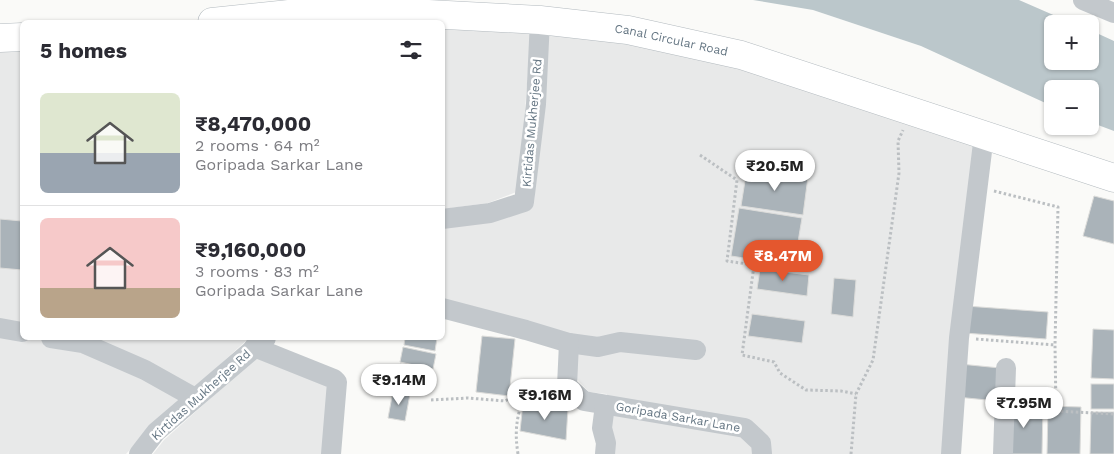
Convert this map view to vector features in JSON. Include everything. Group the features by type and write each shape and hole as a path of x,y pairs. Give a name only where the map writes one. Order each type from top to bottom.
{"main road":[{"name":"Canal Circular Road","path":"230,20 336,8 540,20 628,30 741,55 1114,178"},
{"path":"0,38 20,37"}],"street":[{"path":"1083,0 1114,13"},
{"name":"Kirtidas Mukherjee Rd","path":"445,219 490,213 524,202 536,104 540,20"},
{"path":"952,454 959,338 984,134"},
{"path":"445,309 569,343 598,347 620,342 696,350"},
{"path":"0,328 20,332"},
{"path":"64,340 83,343 145,370 196,398"},
{"path":"260,342 337,382 331,454"},
{"name":"Kirtidas Mukherjee Rd","path":"139,454 156,432 260,342"},
{"path":"567,386 569,343"},
{"path":"1003,454 1006,368"},
{"name":"Goripada Sarkar Lane","path":"567,386 584,401 745,428 761,443 762,454"},
{"path":"605,454 606,443 602,428 606,404"}],"path":[{"path":"851,454 856,394 873,360 899,173 898,141 910,111"},
{"path":"700,155 737,180 727,260 754,265 742,354 774,362 780,373 806,390 842,391 856,394"},
{"path":"978,187 1058,207 1056,412 1114,414"},
{"path":"959,338 1056,345"},
{"path":"431,400 468,398 505,401 527,390 567,386"},
{"path":"518,454 516,437 518,411 527,390"}],"shaded area":[{"path":"753,0 1019,0 1053,15 1044,15 1044,70 1099,70 1099,34 1114,41 1114,131 1099,125 1099,80 1044,80 1044,102 921,46 813,10"},
{"path":"445,24 531,30 519,191 488,203 445,209"},
{"path":"547,31 656,42 976,140 947,454 614,454 604,426 610,412 607,394 589,392 574,376 575,349 445,303 445,227 522,213 534,204"},
{"path":"20,47 20,340 247,340 142,436 126,454 0,454 0,48"},
{"path":"259,355 332,384 326,454 153,454 164,440"}],"building":[{"path":"747,168 808,177 803,215 741,206"},
{"path":"1094,196 1114,201 1114,244 1083,236"},
{"path":"739,208 802,218 794,266 731,256"},
{"path":"0,219 20,221 20,270 0,268"},
{"path":"760,269 809,275 807,296 757,289"},
{"path":"834,278 856,280 853,317 831,314"},
{"path":"966,306 1048,312 1046,339 964,333"},
{"path":"752,314 805,321 802,343 748,336"},
{"path":"1093,329 1114,330 1114,379 1091,378"},
{"path":"482,336 515,339 509,396 476,392"},
{"path":"405,340 437,340 435,351 404,345"},
{"path":"403,347 436,354 433,369 400,362"},
{"path":"400,364 433,372 428,393 395,384"},
{"path":"960,364 1000,368 997,401 957,397"},
{"path":"1091,384 1114,384 1114,409 1091,409"},
{"path":"393,391 410,394 405,421 388,418"},
{"path":"523,403 568,408 566,440 520,431"},
{"path":"1006,404 1043,405 1042,454 1005,454"},
{"path":"1048,406 1081,407 1080,454 1047,454"},
{"path":"1091,412 1114,412 1114,454 1090,454"}]}
